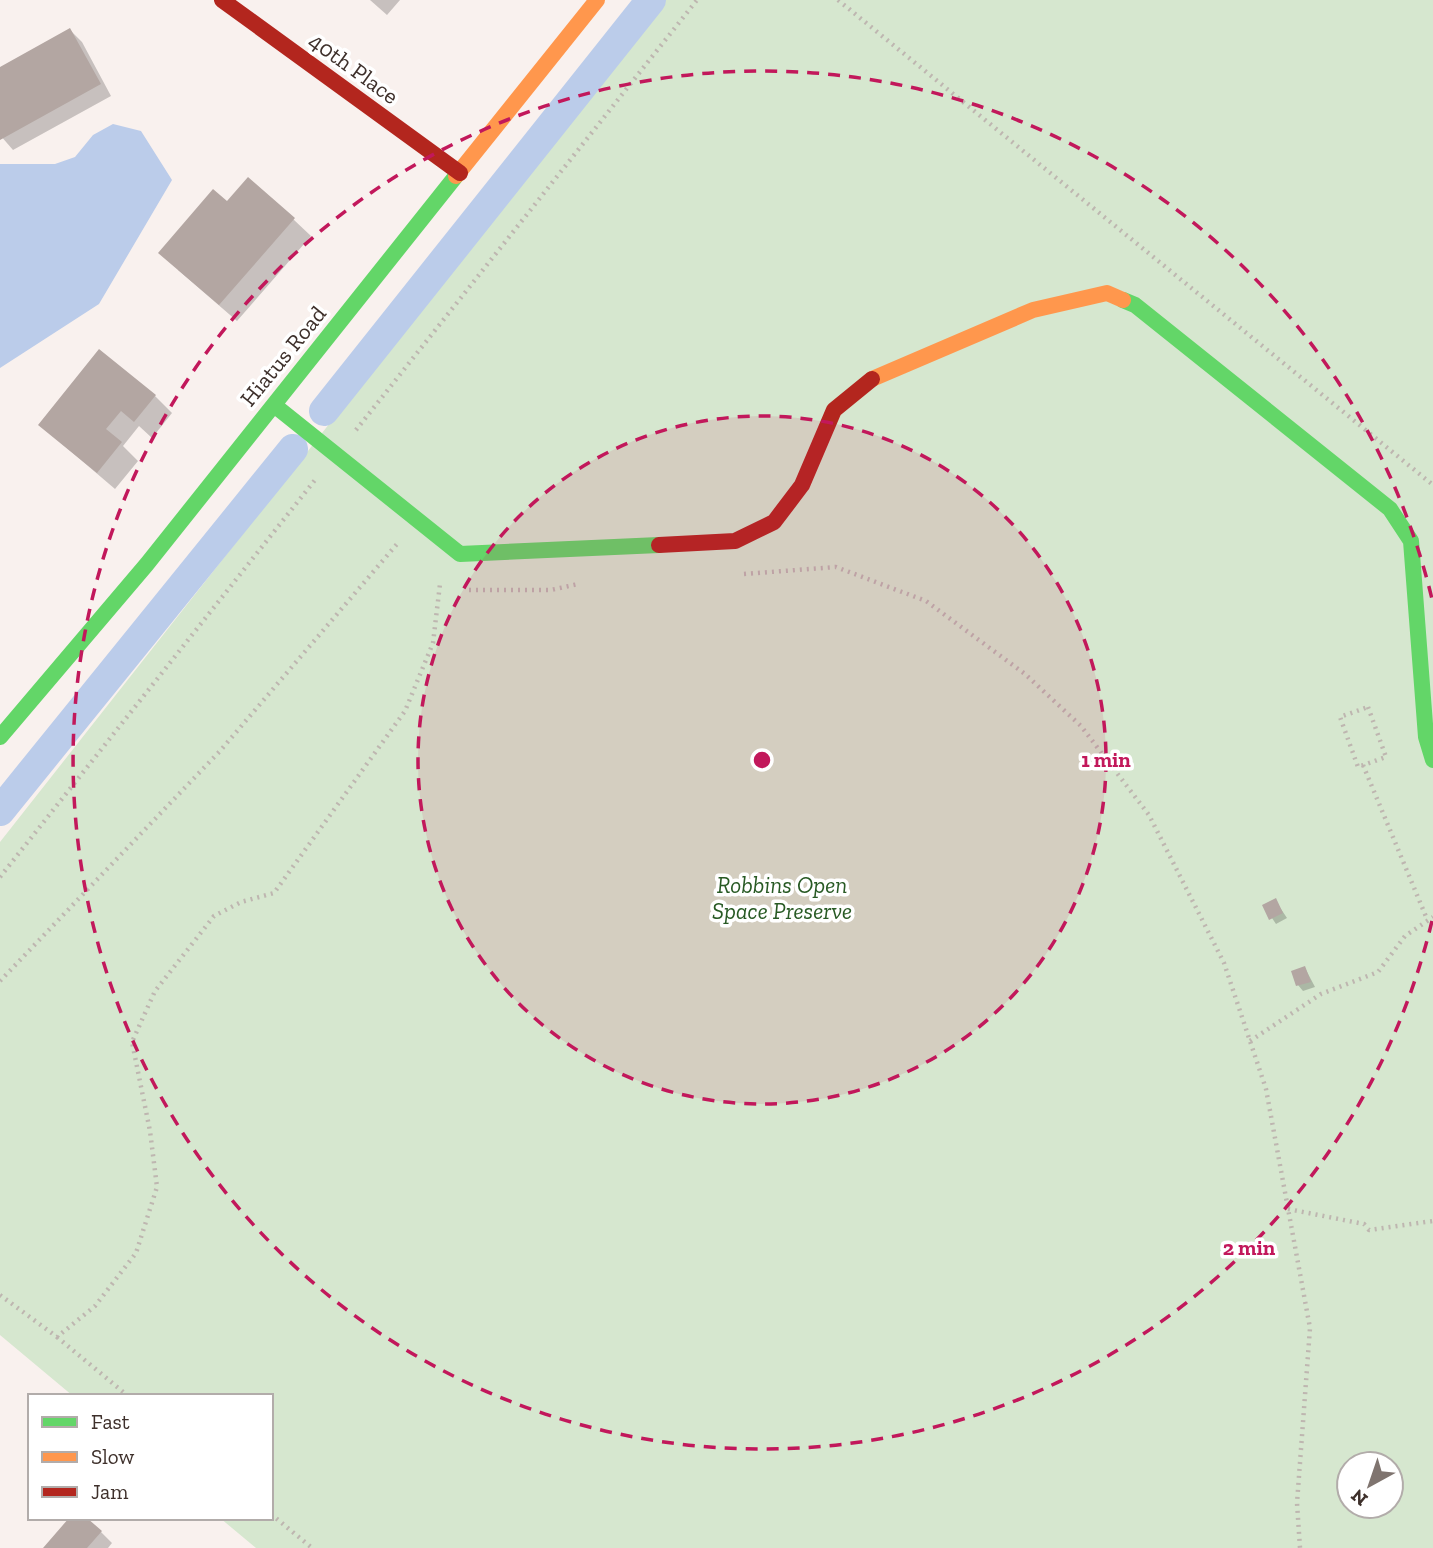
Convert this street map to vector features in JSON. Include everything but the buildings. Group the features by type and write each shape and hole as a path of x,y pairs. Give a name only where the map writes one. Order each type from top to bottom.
{"street":[{"name":"40th Place","path":"222,0 460,173"},
{"name":"Hiatus Road","path":"0,737 147,564 597,0"},
{"path":"274,405 460,554 735,541 774,522 802,485 834,410 877,375 1033,310 1107,293 1135,305 1390,509 1411,541 1426,737 1433,760"}],"path":[{"path":"838,0 1433,485"},
{"path":"0,981 220,751 418,520"},
{"path":"734,575 836,567 926,601 1025,674 1081,726 1149,815 1224,963 1266,1088 1310,1328 1297,1503 1300,1548"},
{"path":"465,590 551,590 588,582"},
{"path":"57,1337 95,1306 136,1253 157,1187 150,1131 132,1042 155,991 215,916 242,902 274,893 405,710 433,643 440,584 452,587"},
{"path":"1368,707 1386,757 1363,765 1358,767 1340,717 1368,707"},
{"path":"1363,765 1427,919"},
{"path":"1250,1041 1321,994 1378,972 1405,936 1433,917"},
{"path":"1288,1209 1364,1224 1368,1230 1433,1221"},
{"path":"0,1295 57,1337 126,1394"},
{"path":"273,1516 312,1548"}],"green space":[{"name":"Robbins Open Space Preserve","path":"663,0 1433,0 1433,1548 256,1548 222,1520 273,1520 273,1394 71,1394 0,1335 0,842"}],"water":[{"path":"113,124 141,131 172,180 99,304 0,368 0,164 55,164 75,157 93,135"}],"waterway":[{"path":"324,411 651,0"},
{"path":"0,811 293,449"}],"traffic: fast":[{"path":"0,737 147,564 456,176"},
{"path":"1123,300 1135,305 1390,509 1411,541 1426,737 1433,760"},
{"path":"274,405 460,554 659,545"}],"traffic: slow":[{"path":"456,176 597,0"},
{"path":"872,379 1033,310 1107,293 1123,300"}],"traffic: jam":[{"path":"222,0 460,173"},
{"path":"659,545 735,541 774,522 802,485 834,410 872,379"}]}
